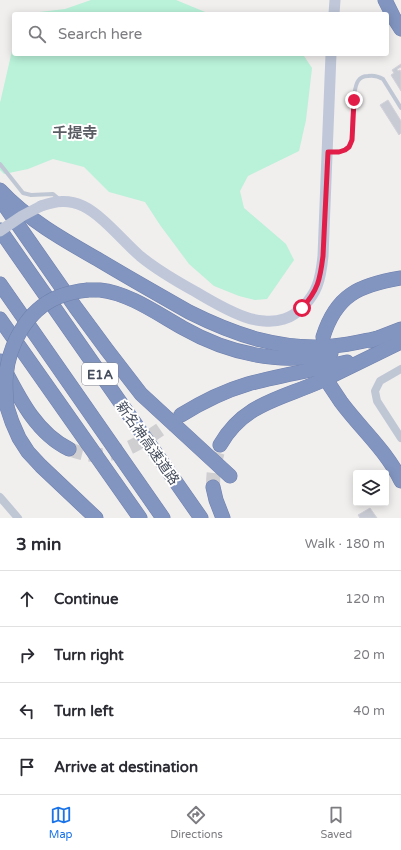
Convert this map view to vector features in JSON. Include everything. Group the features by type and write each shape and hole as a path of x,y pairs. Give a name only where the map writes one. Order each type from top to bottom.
{"highway":[{"path":"385,0 401,30"},
{"path":"0,190 19,208 62,239 189,312 233,332 252,339 274,344 317,347 350,344 378,338"},
{"path":"0,198 81,314 141,394 230,476"},
{"name":"新名神高速道路","path":"0,230 201,518"},
{"path":"323,337 327,324 335,310 345,298 357,290 370,285 385,280 401,278"},
{"name":"E1A","path":"0,284 164,518"},
{"path":"96,518 28,452 19,438 7,406 5,390 6,376 8,361 13,346 20,331 31,317 43,306 56,298 71,292 100,290 114,293 129,298 204,339 223,347 258,356 292,358 326,355 401,329"},
{"path":"0,319 140,518"},
{"path":"220,445 233,426 255,409 270,401 322,380 401,342"},
{"path":"181,415 212,397 248,384 320,369 380,352"},
{"path":"0,361 18,395 41,428 50,437 69,449"},
{"path":"329,384 341,402 383,452 396,470 401,481"},
{"path":"213,487 223,518"}],"street":[{"path":"334,12 335,0"},
{"path":"0,230 41,206 60,201 71,202 83,206 102,219 140,256 164,274 203,296 244,317 256,320 284,319 302,308 317,287 321,273 328,152 331,56"},
{"path":"401,369 380,381 375,391 377,401 401,438"},
{"path":"0,497 18,518"}],"lane":[{"path":"328,152 339,152 345,150 349,147 352,140 354,100 358,80 363,77 373,75 379,76 383,79 401,108"},
{"path":"0,164 23,193 31,195 53,194 60,201"}],"green space":[{"path":"91,0 176,0 205,12 39,12 65,9"},
{"path":"12,51 12,56 304,56 312,68 306,120 299,151 248,176 240,191 244,208 286,244 294,260 267,299 255,300 239,296 214,286 189,264 145,202 109,192 84,167 53,159 28,169 4,174 0,170 0,103"}],"building":[{"path":"401,64 401,67 397,69 401,72 401,91 391,75 394,73 392,70"},
{"path":"388,100 401,121 401,133 399,135 380,105"},
{"path":"370,508 377,518 360,518 358,515"}],"tunnel":[{"path":"69,449 94,455 102,455 123,450 153,434 181,415"},
{"path":"213,487 213,476 220,445"}],"district":[{"name":"千提寺","path":"75,133"}],"route":[{"path":"302,308 317,287 321,273 328,152 339,152 349,147 352,140 354,100"}]}
